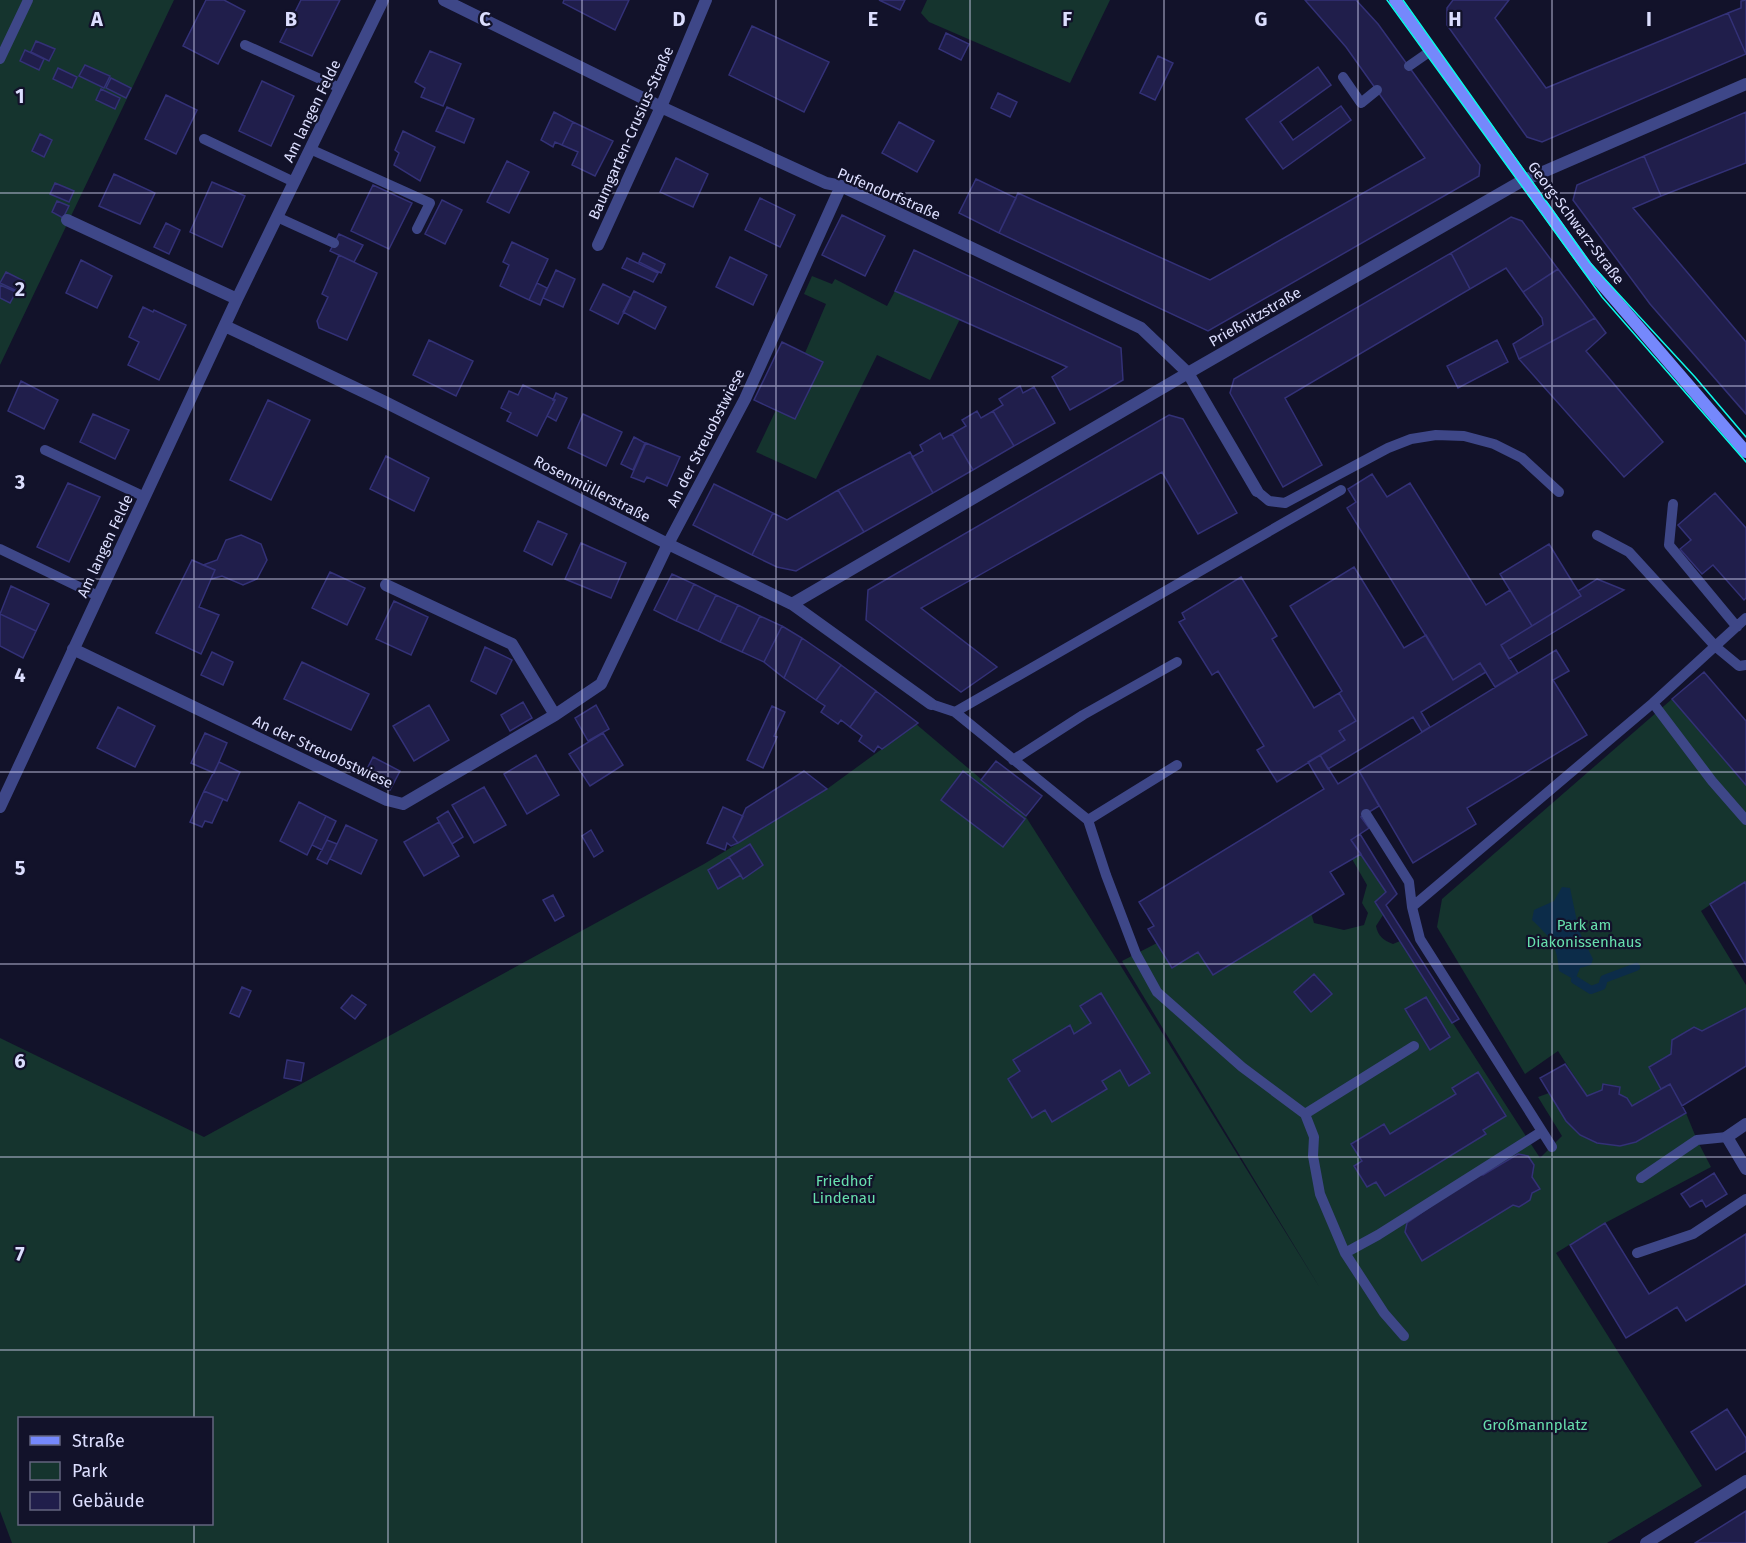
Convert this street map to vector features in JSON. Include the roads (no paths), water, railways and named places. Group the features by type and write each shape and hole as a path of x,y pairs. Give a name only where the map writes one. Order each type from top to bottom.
{"street":[{"name":"Am langen Felde","path":"0,807 4,790 73,649 237,299 383,0"},
{"name":"Pufendorfstraße","path":"444,0 661,107 826,183 841,186 1141,328 1188,373 1257,491"},
{"name":"Baumgarten-Crusius-Straße","path":"598,245 661,107 706,0"},
{"name":"Georg-Schwarz-Straße","path":"1401,2 1432,50 1587,267 1746,452"},
{"name":"Prießnitzstraße","path":"792,603 1525,180 1746,84"},
{"name":"An der Streuobstwiese","path":"73,649 387,800 403,804 555,715 601,684 668,544 745,399 841,186"},
{"path":"67,220 237,299"},
{"name":"Rosenmüllerstraße","path":"225,326 383,401 668,544 792,603 931,704"},
{"path":"386,585 512,644 555,715"},
{"path":"1746,1125 1727,1137 1746,1169"},
{"path":"1646,1543 1746,1481"}],"lane":[{"path":"0,59 28,0"},
{"path":"245,45 340,88"},
{"path":"1409,66 1432,50"},
{"path":"1343,77 1361,103 1377,90"},
{"path":"204,139 294,182"},
{"path":"310,149 430,203 417,229"},
{"path":"277,217 334,243"},
{"path":"1257,491 1269,501 1285,503 1388,448 1411,439 1453,435 1494,444 1522,458 1559,492"},
{"path":"45,450 145,497"},
{"path":"956,712 1341,490"},
{"path":"1673,504 1669,544 1737,627"},
{"path":"1597,535 1629,552 1716,647 1739,666 1746,665"},
{"path":"0,549 98,596"},
{"path":"1412,907 1653,703 1746,618"},
{"path":"1013,759 1083,715 1176,662"},
{"path":"1653,703 1746,820"},
{"path":"931,704 956,712 1088,820 1136,954 1157,993 1242,1067 1305,1114 1314,1137 1313,1156 1320,1194 1345,1253 1384,1313 1404,1336"},
{"path":"1088,820 1177,765"},
{"path":"1366,814 1409,882 1420,939 1552,1147"},
{"path":"1305,1114 1414,1046"},
{"path":"1345,1253 1378,1235 1541,1132"},
{"path":"1641,1178 1697,1140 1727,1137"},
{"path":"1637,1253 1693,1234 1746,1199"}],"water":[{"path":"1562,887 1570,888 1579,931 1593,959 1591,965 1580,968 1575,980 1559,971 1557,955 1552,942 1532,920 1534,910 1554,901"}],"waterway":[{"path":"1575,980 1591,990 1602,986 1604,979 1636,967"}],"tram line":[{"path":"1387,0 1602,297 1746,462"},
{"path":"1403,0 1590,263 1695,377 1746,437"}],"park label":[{"name":"Park am Diakonissenhaus","path":"1584,934"},
{"name":"Friedhof Lindenau","path":"844,1190"},
{"name":"Großmannplatz","path":"1535,1425"}]}
